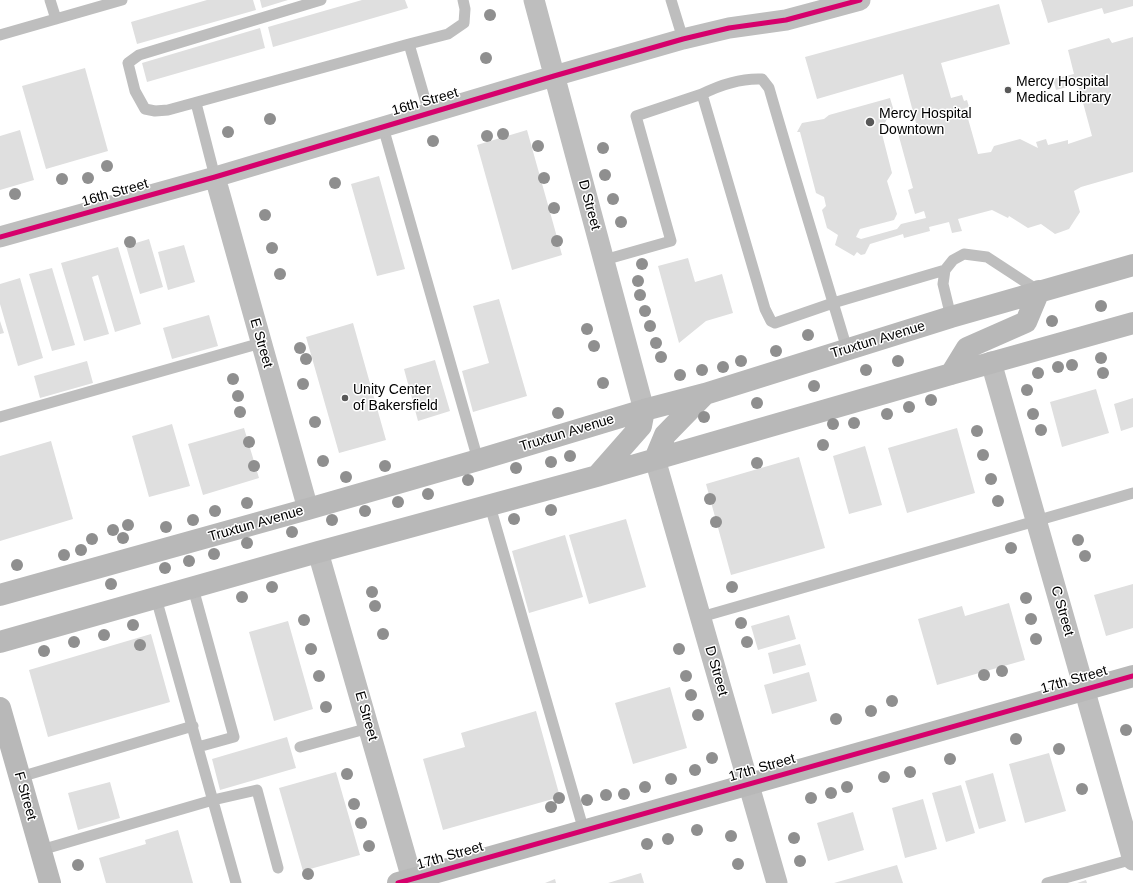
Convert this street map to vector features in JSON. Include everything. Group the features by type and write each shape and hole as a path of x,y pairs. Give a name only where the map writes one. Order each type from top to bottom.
{"main road":[{"name":"Truxtun Avenue","path":"0,595 308,509 644,410 705,394 951,317 1133,265"},
{"path":"951,374 967,348 1026,322 1039,291"},
{"path":"0,642 318,552 655,460 1133,322"},
{"path":"655,460 666,434 705,394"},
{"path":"597,476 641,426 644,410"},
{"name":"17th Street","path":"405,881 1133,676"},
{"name":"F Street","path":"0,708 50,883"}],"street":[{"name":"D Street","path":"534,0 644,410"},
{"name":"16th Street","path":"0,237 215,177 683,39 729,28 786,20 860,0"},
{"name":"E Street","path":"215,177 308,509"},
{"name":"C Street","path":"991,362 1133,859"},
{"name":"D Street","path":"655,460 777,883"},
{"name":"E Street","path":"318,552 369,728 405,881"}],"lane":[{"path":"50,0 56,19"},
{"path":"0,35 122,0"},
{"path":"321,0 139,55 128,63 135,91 145,109 155,111 168,110 448,34 464,23 466,9 462,0"},
{"path":"671,0 683,39"},
{"path":"409,44 429,113"},
{"path":"604,260 671,241 636,116 702,94 715,87 749,79 762,79 769,88 847,349"},
{"path":"702,94 765,309 772,321 775,323 833,302 945,270"},
{"path":"196,103 215,177"},
{"path":"383,127 478,460"},
{"path":"951,317 944,284 945,270 953,260 964,254 987,257 1039,291"},
{"path":"0,417 261,343"},
{"path":"701,617 1133,493"},
{"path":"490,506 584,831"},
{"path":"193,588 234,737 198,747"},
{"path":"156,598 236,883"},
{"path":"20,777 193,726"},
{"path":"300,747 369,728"},
{"path":"41,850 213,800 257,790 278,868"},
{"path":"1047,883 1133,859"}],"building":[{"path":"207,0 253,0 256,10 137,44 131,22"},
{"path":"260,0 288,0 262,8"},
{"path":"362,0 405,0 408,8 273,47 268,27"},
{"path":"1041,0 1133,0 1133,6 1104,14 1102,8 1048,23"},
{"path":"999,4 1010,44 941,63 951,98 962,95 964,101 967,100 969,107 965,108 978,154 991,152 994,146 1020,139 1038,148 1036,142 1046,139 1048,145 1068,140 1068,144 1092,136 1079,88 1074,85 1056,90 1053,79 1074,74 1068,50 1109,38 1112,43 1133,37 1133,172 1081,187 1074,191 1080,212 1069,229 1055,234 1041,224 1028,228 1009,216 1008,218 992,210 958,219 962,231 952,233 949,222 929,227 930,231 904,238 903,234 870,244 865,254 861,255 857,252 854,256 835,245 838,235 827,228 822,210 826,206 824,197 816,193 800,132 797,132 802,123 824,119 829,115 890,98 893,108 881,130 892,173 887,181 897,214 894,220 860,229 856,237 861,239 897,229 901,224 926,218 924,211 915,214 908,190 913,188 898,133 917,127 903,74 817,99 805,57"},
{"path":"260,28 265,48 147,82 142,63"},
{"path":"85,68 108,151 46,169 22,86"},
{"path":"20,130 34,180 0,190 0,136"},
{"path":"527,130 562,255 512,270 477,145"},
{"path":"379,176 405,269 377,276 351,184"},
{"path":"149,239 163,287 140,294 126,246"},
{"path":"184,245 195,282 168,290 158,252"},
{"path":"118,247 141,324 115,332 98,275 92,277 109,334 84,341 61,263"},
{"path":"688,258 695,282 722,274 733,313 706,321 679,343 658,266"},
{"path":"52,268 75,345 52,351 29,274"},
{"path":"20,278 43,358 18,366 0,304 0,284"},
{"path":"499,299 527,396 473,412 462,371 489,363 473,306"},
{"path":"209,315 218,346 172,359 163,328"},
{"path":"0,321 4,333 0,334"},
{"path":"353,323 386,440 339,453 306,337"},
{"path":"435,360 450,411 418,421 404,369"},
{"path":"87,361 93,383 40,398 34,376"},
{"path":"1096,389 1109,433 1062,447 1050,402"},
{"path":"1133,398 1133,427 1121,431 1114,404"},
{"path":"172,424 190,486 149,497 132,436"},
{"path":"244,428 259,478 203,495 188,444"},
{"path":"957,428 975,493 907,513 888,448"},
{"path":"51,441 73,519 0,541 0,456"},
{"path":"865,446 882,505 849,514 833,456"},
{"path":"799,457 825,548 731,575 706,484"},
{"path":"626,519 646,587 589,604 569,535"},
{"path":"565,535 583,597 529,613 512,551"},
{"path":"1133,584 1133,628 1106,636 1094,595"},
{"path":"1009,603 1025,660 937,685 918,619 962,606 965,616"},
{"path":"789,615 796,639 758,650 751,626"},
{"path":"288,621 313,709 274,721 249,632"},
{"path":"151,634 170,702 48,737 29,670"},
{"path":"800,644 806,665 773,674 768,653"},
{"path":"809,672 817,701 772,714 764,685"},
{"path":"670,687 687,748 633,764 615,703"},
{"path":"536,711 560,797 443,830 423,759 465,747 461,733"},
{"path":"287,737 296,768 220,790 212,759"},
{"path":"1049,753 1066,811 1025,823 1009,764"},
{"path":"336,772 360,855 303,871 279,788"},
{"path":"993,773 1006,821 979,829 965,781"},
{"path":"110,782 120,818 78,830 68,793"},
{"path":"961,785 975,833 946,842 932,793"},
{"path":"923,799 937,849 905,858 892,808"},
{"path":"853,812 864,850 828,861 817,823"},
{"path":"178,830 193,883 106,883 99,858 146,844 145,840"},
{"path":"897,865 903,883 834,883"},
{"path":"641,873 644,883 608,883"},
{"path":"555,879 556,883 545,883"},
{"path":"1086,880 1087,883 1077,883"}],"cycle path":[{"path":"0,237 215,177 683,39 729,28 786,20 860,0"},
{"path":"398,883 1133,676"}],"place":[{"name":"Mercy Hospital Medical Library","path":"1008,90"},
{"name":"Mercy Hospital Downtown","path":"870,122"},
{"name":"Unity Center of Bakersfield","path":"345,398"}]}
